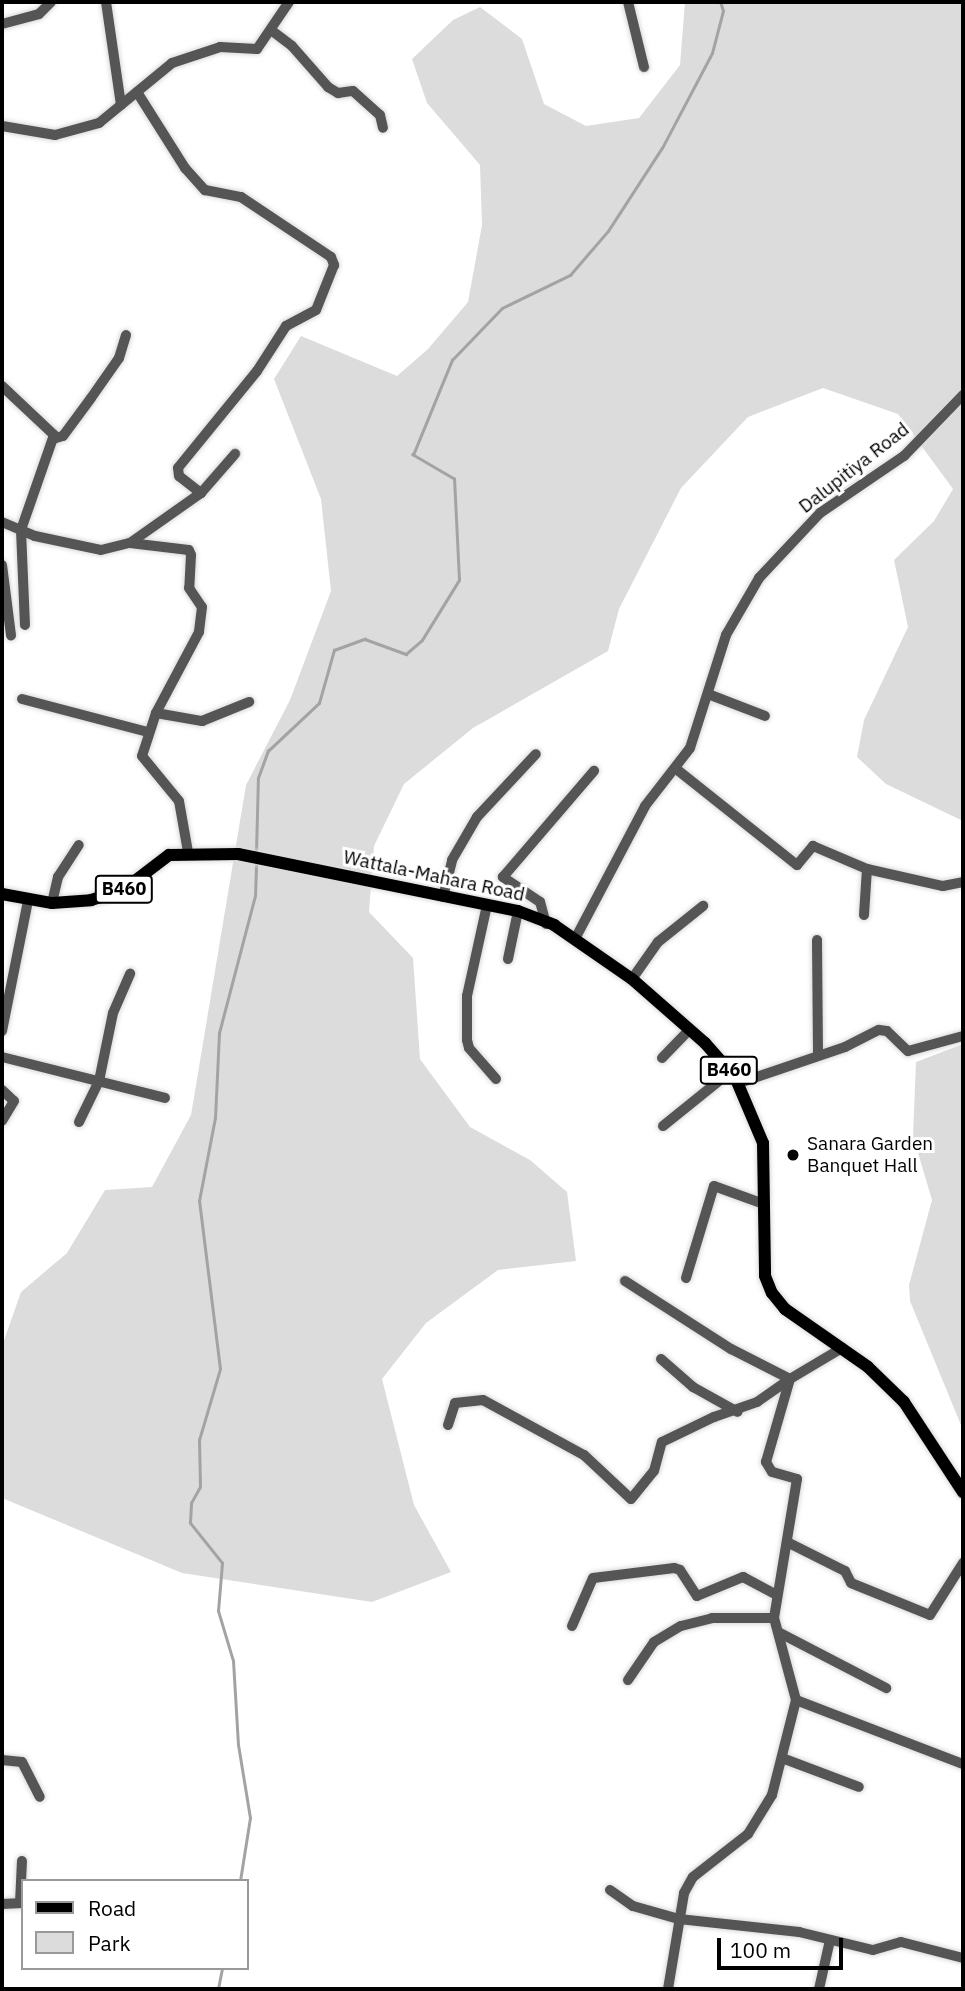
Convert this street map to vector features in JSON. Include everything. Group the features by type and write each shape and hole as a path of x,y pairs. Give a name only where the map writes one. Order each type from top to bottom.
{"main road":[{"name":"Wattala-Mahara Road","path":"2,894 27,901 52,902 110,895 134,884 160,860 188,852 238,854 518,911 575,939 632,979 689,1030 739,1083 763,1143 765,1276 772,1293 785,1310 842,1348 904,1402 963,1492"}],"street":[{"path":"2,24 38,14 51,2"},
{"path":"106,2 121,105"},
{"path":"2,126 55,135 99,122 172,63 220,47 257,49 289,2"},
{"path":"628,2 644,67"},
{"path":"271,30 292,46 328,87 338,93 353,91 380,115 383,128"},
{"path":"137,92 185,169 205,190 241,197 331,257 334,265 316,310 286,326 257,371 178,468 179,476 201,493"},
{"path":"53,439 63,436 91,398 118,358 126,335"},
{"path":"2,386 53,439"},
{"name":"Dalupitiya Road","path":"575,939 645,806 690,748 726,635 769,565 842,495 904,456 963,395"},
{"path":"25,625 21,530 53,439"},
{"path":"130,543 201,493 235,454"},
{"path":"2,522 21,530 101,550 130,543 189,550 189,588 202,607 199,632 156,713 148,732 143,762 180,802 188,852"},
{"path":"2,565 11,635"},
{"path":"708,694 765,716"},
{"path":"22,699 148,732"},
{"path":"156,713 202,721 249,702"},
{"path":"443,897 452,860 477,817 536,754"},
{"path":"675,768 797,866 813,846 867,869 943,886 963,882"},
{"path":"546,923 540,902 503,877 594,771"},
{"path":"52,902 58,877 79,845"},
{"path":"864,915 867,869"},
{"path":"2,1024 27,901"},
{"path":"486,905 467,996 467,1040 469,1048 496,1079"},
{"path":"632,979 658,942 703,906"},
{"path":"508,959 518,911"},
{"path":"817,940 818,1055"},
{"path":"79,1122 99,1081 113,1013 130,974"},
{"path":"662,1058 689,1030"},
{"path":"739,1083 879,1030 887,1031 908,1051 963,1036"},
{"path":"2,1057 165,1098"},
{"path":"663,1126 730,1072"},
{"path":"2,1090 14,1101 2,1121"},
{"path":"686,1278 714,1186 764,1204"},
{"path":"625,1281 730,1349 790,1379"},
{"path":"448,1425 454,1403 482,1399 584,1455 631,1499 654,1471 663,1442 714,1417 738,1412 842,1348"},
{"path":"661,1359 693,1387 738,1412"},
{"path":"668,1989 684,1893 693,1877 748,1834 761,1818 782,1758 796,1700 774,1618 789,1543 797,1479 772,1472 766,1462 790,1379"},
{"path":"789,1543 845,1571 852,1583 930,1615 963,1563"},
{"path":"572,1626 593,1577 674,1568 680,1570 697,1596 743,1577 777,1595"},
{"path":"628,1680 654,1642 681,1626 712,1618 774,1618"},
{"path":"777,1632 886,1688"},
{"path":"796,1700 963,1764"},
{"path":"782,1758 859,1787"},
{"path":"2,1760 22,1762 40,1797"},
{"path":"22,1861 22,1879"},
{"path":"610,1890 633,1906 679,1919 764,1926 873,1950 901,1942 963,1958"},
{"path":"2,1904 21,1903"},
{"path":"819,1989 830,1940"}],"green space":[{"path":"685,2 963,2 963,821 886,784 857,757 864,720 908,627 894,560 934,521 953,489 898,414 823,388 748,417 681,488 619,609 608,651 473,728 404,784 374,846 369,912 413,958 420,1059 470,1127 530,1160 567,1192 576,1261 498,1270 426,1323 382,1379 414,1505 451,1572 372,1602 182,1573 2,1498 2,1346 21,1292 67,1253 105,1190 152,1187 191,1115 246,785 290,700 331,591 321,499 274,379 301,336 397,376 428,349 468,302 482,225 480,165 427,103 412,59 453,20 480,7 522,39 544,104 586,126 639,118 680,65"},
{"path":"963,1044 963,1430 910,1301 909,1285 932,1200 913,1136 916,1062"}],"waterway":[{"path":"256,852 258,778 268,751 319,703 334,650 365,639 406,654 422,640 459,580 454,479 413,455 452,360 502,308 570,275 608,231 662,148 712,53 723,11 720,2"},
{"path":"240,1879 250,1818 238,1745 233,1661 218,1611 222,1563 190,1523 191,1503 200,1487 199,1440 220,1369 199,1201 215,1118 219,1033 255,896 256,862"},
{"path":"218,1989 222,1970"}],"place":[{"name":"Sanara Garden Banquet Hall","path":"793,1155"}]}
